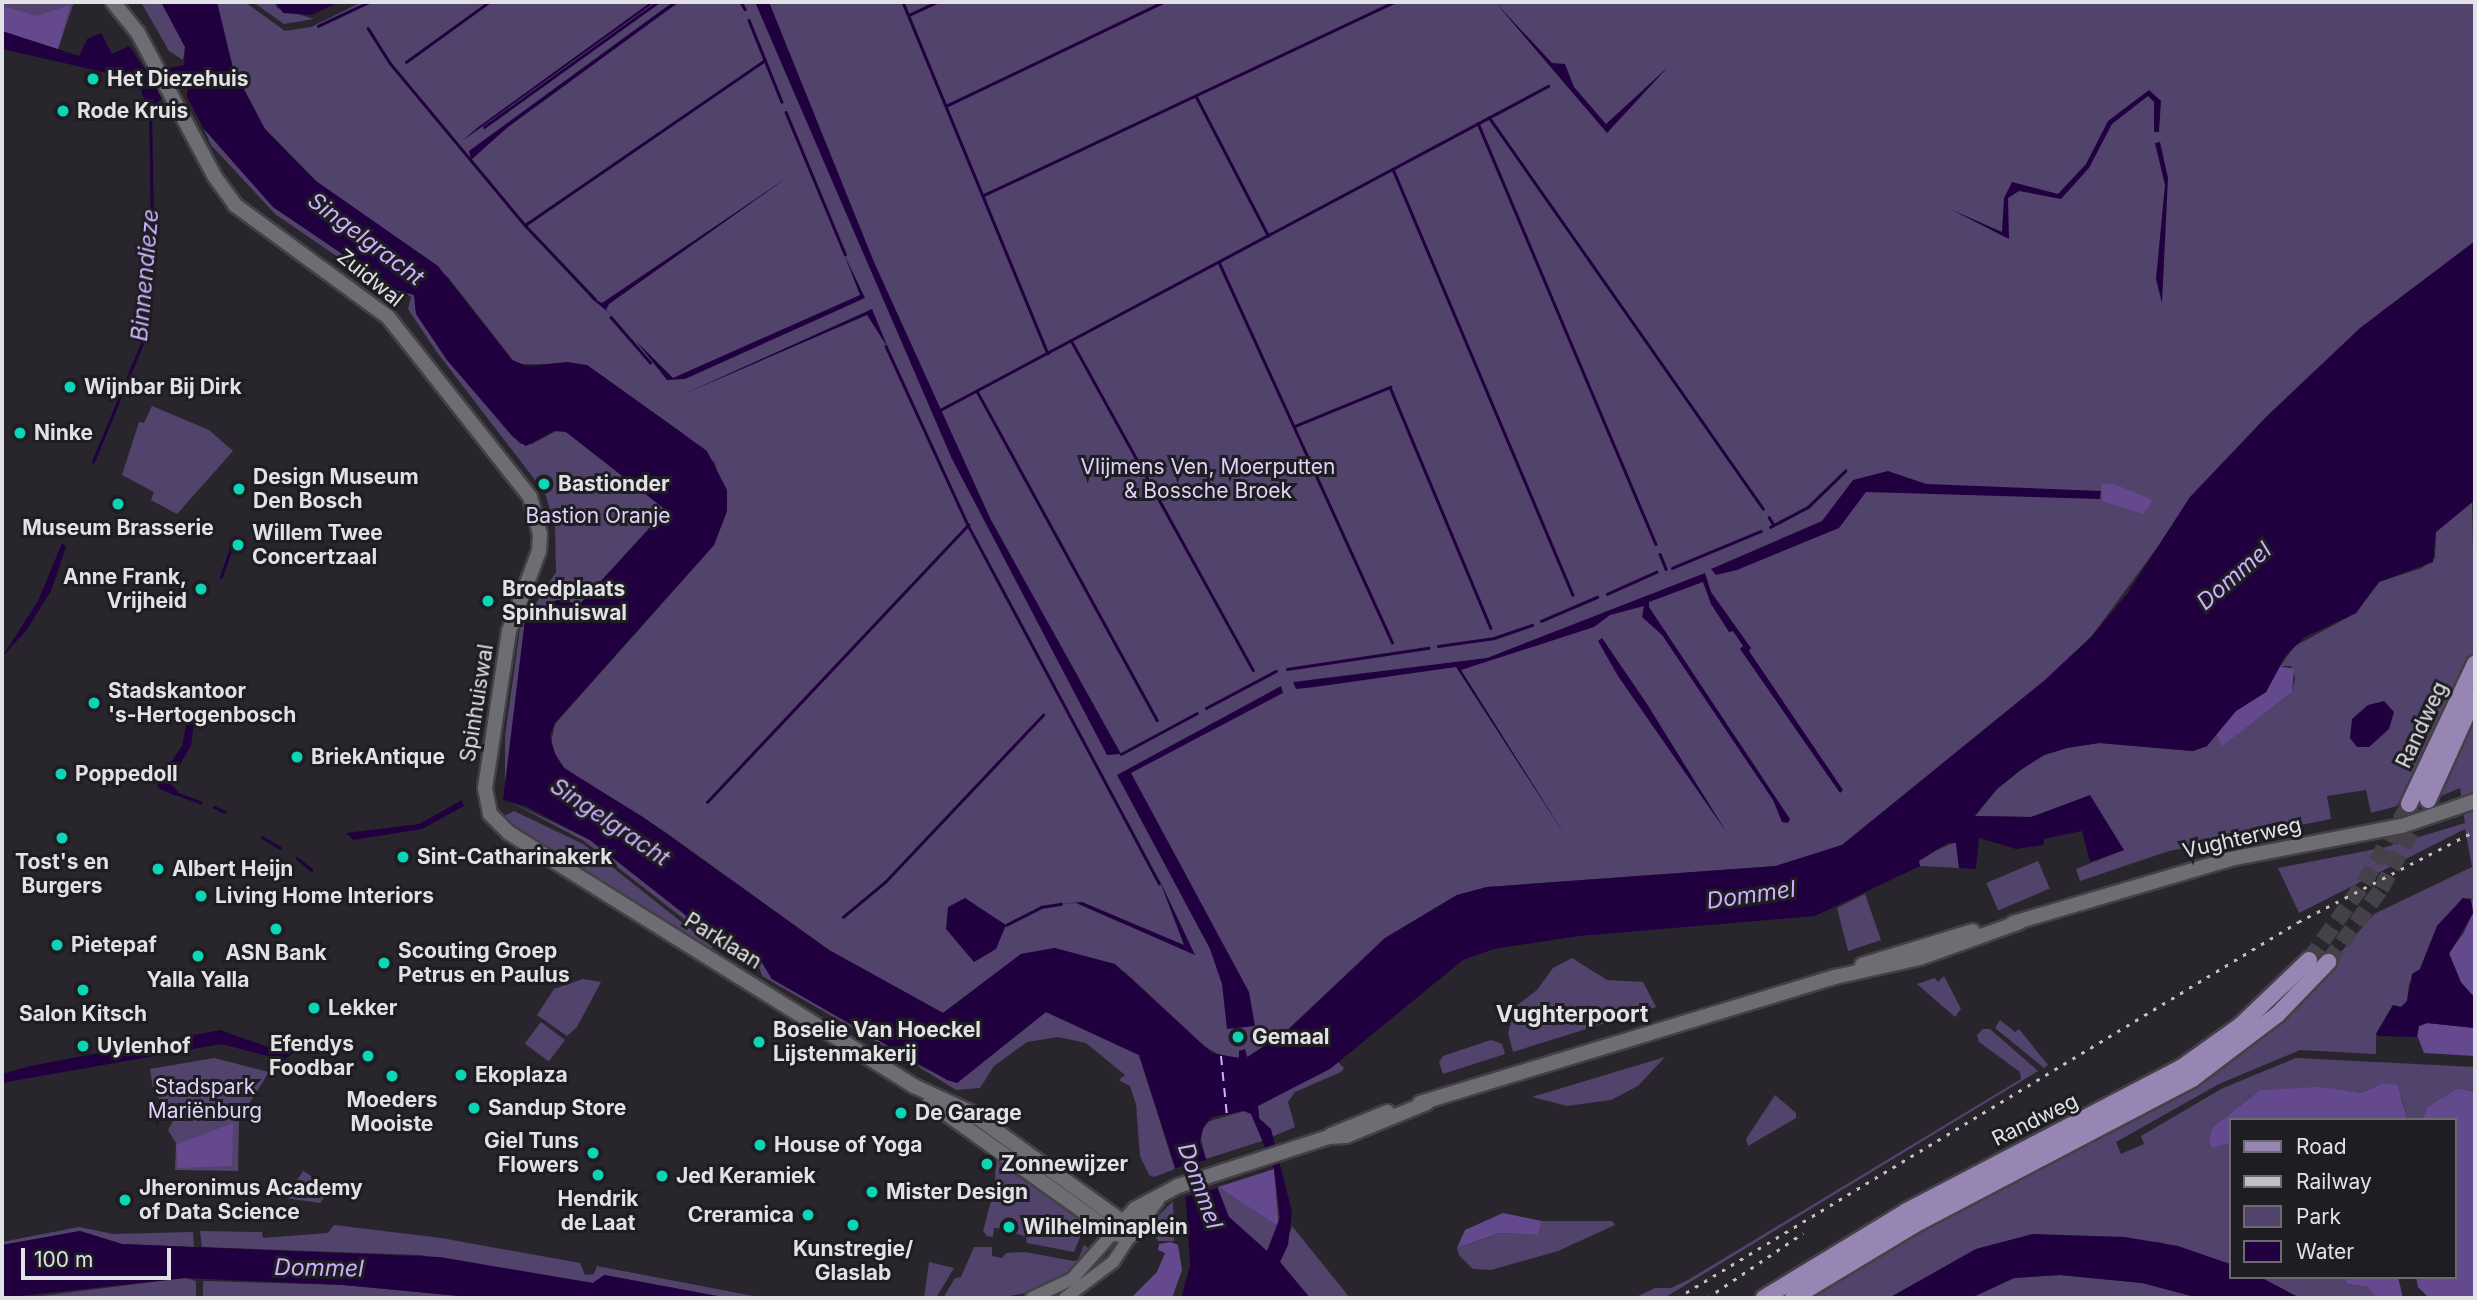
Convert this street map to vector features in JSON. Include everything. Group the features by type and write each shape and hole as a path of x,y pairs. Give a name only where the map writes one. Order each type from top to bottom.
{"main road":[{"name":"Zuidwal","path":"113,2 138,33 215,177 235,205 388,317 517,476 530,498 540,534 531,574"},
{"name":"Spinhuiswal","path":"509,833 490,814 485,788 509,631 531,574"},
{"name":"Randweg","path":"2409,804 2475,664"},
{"name":"Randweg","path":"2428,800 2475,696"},
{"name":"Vughterweg","path":"1159,1196 1178,1186 1329,1137 1362,1131 1427,1103 1835,977 1920,958 2020,922 2230,859 2363,835 2469,804"},
{"name":"Parklaan","path":"509,833 914,1086 1119,1228"},
{"name":"Randweg","path":"1764,1298 1907,1212 2181,1068 2241,1025 2309,960"},
{"name":"Randweg","path":"1793,1298 1914,1225 2192,1079 2277,1015 2328,962"},
{"path":"1159,1196 1130,1236 1119,1228 1135,1209 1159,1196"}],"street":[{"path":"1032,1298 1072,1279 1119,1228"},
{"path":"1065,1298 1105,1270 1130,1236"}],"green space":[{"path":"2,2 74,2 58,49 2,31"},
{"path":"141,2 161,2 185,47 183,60 169,51"},
{"name":"Vlijmens Ven, Moerputten & Bossche Broek","path":"216,2 245,2 285,31 311,27 362,2 2475,2 2475,242 2381,312 2241,445 2207,480 2091,637 2045,680 1842,845 1776,866 1487,887 1457,895 1385,938 1268,1048 1247,1057 1225,1058 1204,1046 1125,972 1055,948 1021,954 943,1013 829,950 664,831 560,765 551,743 555,724 714,545 727,511 715,463 681,432 587,365 516,364 448,277 316,181 265,129 249,105 234,73"},
{"path":"253,2 275,2 277,8 314,19 284,24"},
{"name":"Bastion Oranje","path":"204,129 273,207 395,290 410,291 416,299 415,309 447,360 520,444 532,444 558,430 566,432 666,510 580,604 557,600 525,620 556,572 555,527 545,493 436,351 408,309 411,297 405,293 398,298 275,214 211,145"},
{"path":"152,406 209,430 233,451 177,514 151,500 154,492 122,475 139,422 144,423"},
{"path":"2472,502 2475,651 2397,806 2371,813 2366,790 2327,796 2331,819 2169,851 2080,881 2076,869 2124,850 2061,808 2031,817 1974,816 1997,789 2022,769 2044,755 2067,748 2099,743 2193,751 2207,746 2216,734 2222,745 2292,692 2295,678 2291,666 2280,666 2295,646 2356,613 2379,582 2422,568 2435,558 2436,532"},
{"path":"525,620 505,791 505,736 520,628"},
{"path":"2475,714 2475,899 2463,898 2437,926 2420,969 2409,984 2407,1001 2401,1007 2393,1005 2376,1034 2376,1054 2300,1050 2219,1084 2116,1142 2121,1154 2144,1144 2141,1136 2223,1088 2296,1058 2475,1067 2475,1092 2458,1088 2427,1107 2423,1118 2407,1118 2402,1099 2382,1083 2362,1093 2319,1088 2260,1090 2213,1127 2213,1147 2228,1143 2228,1263 2159,1242 2033,1234 1976,1249 1889,1298 1805,1298 2042,1164 2197,1086 2281,1021 2374,914 2472,867 2465,829 2299,913 2278,868 2386,847 2465,823 2460,788 2436,798"},
{"path":"505,799 590,840 745,961 753,959 761,961 772,979 900,1051 905,1058 762,976 757,961 744,966 584,841"},
{"path":"514,811 583,844 713,947 710,950 518,828 504,816"},
{"path":"1956,842 1959,868 1920,866 1918,862 1927,854"},
{"path":"2038,861 2050,889 1998,910 1986,883"},
{"path":"1865,894 1881,940 1848,951 1837,908"},
{"path":"1572,958 1607,980 1643,982 1656,1007 1513,1052 1508,1033 1516,1006 1537,990 1553,968"},
{"path":"1944,976 1961,1009 1955,1017 1917,984 1935,978 1938,982"},
{"path":"583,979 601,982 577,1027 567,1036 537,1015 554,989"},
{"path":"1046,1012 1139,1055 1175,1169 1154,1177 1149,1175 1140,1156 1136,1104 1130,1086 1119,1080 1125,1075 1086,1043 1058,1037 1027,1042 994,1066 980,1088 956,1090 911,1062 957,1083"},
{"path":"2000,1020 2015,1032 2019,1029 2048,1065 2044,1068 1995,1028"},
{"path":"541,1022 565,1040 549,1062 525,1044"},
{"path":"1983,1029 1990,1029 2038,1071 1664,1298 1634,1298 1655,1288 1671,1288 1688,1280 2021,1079 2020,1072 1979,1042 1977,1035"},
{"path":"1491,1040 1502,1044 1505,1054 1443,1074 1439,1062 1443,1056"},
{"path":"1665,1057 1638,1086 1611,1100 1567,1106 1532,1097"},
{"name":"Stadspark Mariënburg","path":"214,1058 269,1072 239,1120 238,1171 175,1170 176,1143 168,1130 173,1121 153,1089 150,1069"},
{"path":"1338,1062 1344,1068 1341,1072 1295,1092 1288,1102 1295,1127 1272,1137 1259,1118 1258,1106"},
{"path":"1775,1095 1796,1113 1796,1118 1748,1146 1746,1139"},
{"path":"1244,1111 1252,1114 1265,1140 1206,1159 1200,1135 1207,1122"},
{"path":"996,1157 1085,1225 1074,1252 1027,1243 1026,1237 1005,1229 994,1228 993,1237 987,1236 983,1231 995,1186"},
{"path":"303,1171 331,1188 320,1203 286,1198"},
{"path":"1218,1187 1279,1227 1267,1251 1229,1217 1217,1194"},
{"path":"1173,1201 1174,1241 1158,1241 1149,1225"},
{"path":"1542,1221 1612,1221 1615,1225 1558,1251 1491,1270 1473,1269 1459,1255 1457,1248 1501,1233 1538,1235"},
{"path":"334,1225 441,1238 580,1263 585,1275 594,1274 597,1266 764,1298 728,1298 605,1275 593,1283 420,1255 202,1247 200,1231 262,1232 263,1238 328,1233"},
{"path":"1292,1226 1350,1298 1310,1298 1280,1262"},
{"path":"79,1227 113,1234 193,1232 194,1247 122,1244 80,1231 2,1245 2,1242"},
{"path":"1084,1245 1092,1251 1067,1275 1032,1292 998,1298 943,1298 955,1278 961,1277 974,1247 992,1247 992,1256 1002,1258 1006,1253 1025,1252 1073,1261 1078,1260"},
{"path":"929,1262 954,1268 936,1298 924,1298"},
{"path":"2060,1275 2142,1283 2199,1298 1971,1298 2014,1278"},
{"path":"185,1278 196,1281 196,1298 25,1298"},
{"path":"2264,1279 2344,1279 2348,1284 2367,1287 2376,1298 2300,1298"},
{"path":"203,1281 343,1285 480,1298 203,1298"}],"shaded area":[{"path":"70,5 58,49 2,31 2,6 37,16"},
{"path":"2101,484 2114,484 2153,500 2143,514 2102,501"},
{"path":"2280,666 2294,669 2292,692 2222,746 2216,734 2236,711 2266,692"},
{"path":"2475,899 2475,998 2461,982 2449,953 2463,934 2473,913 2471,900"},
{"path":"2427,1023 2475,1028 2475,1056 2424,1053 2417,1035 2419,1026"},
{"path":"2382,1083 2397,1085 2407,1118 2228,1118 2228,1144 2212,1148 2209,1141 2213,1127 2260,1090 2319,1087 2362,1093"},
{"path":"2458,1088 2475,1092 2475,1298 2429,1298 2418,1287 2416,1279 2456,1279 2456,1118 2423,1118 2427,1107"},
{"path":"233,1123 232,1166 178,1168 176,1145"},
{"path":"1274,1169 1279,1227 1218,1187"},
{"path":"1503,1213 1542,1221 1538,1235 1500,1233 1457,1248 1465,1230"},
{"path":"1171,1242 1178,1245 1182,1270 1172,1298 1131,1298 1157,1272 1165,1253 1158,1250 1159,1244"},
{"path":"2344,1279 2398,1279 2403,1298 2376,1298 2367,1287 2348,1284"}],"water":[{"path":"161,2 217,2 233,68 265,129 316,181 438,266 512,360 527,366 567,362 587,365 707,451 727,490 727,511 714,545 555,723 550,736 555,754 565,769 643,817 829,950 943,1013 1021,954 1055,948 1115,964 1212,1053 1239,1058 1239,1051 1245,1049 1247,1057 1286,1032 1385,938 1457,895 1487,887 1776,866 1842,845 2045,680 2091,637 2127,594 2190,497 2267,416 2360,328 2475,241 2475,500 2436,532 2433,562 2379,582 2356,613 2305,637 2286,655 2266,692 2236,711 2207,746 2193,751 2099,743 2067,748 2044,755 2022,769 1997,789 1975,816 2031,817 2090,795 2124,850 2090,862 2082,831 2044,839 2043,845 2016,849 1979,838 1976,869 1959,868 1956,843 1948,843 1919,861 1920,866 1815,916 1579,936 1494,949 1463,960 1330,1069 1258,1106 1259,1118 1271,1129 1292,1212 1288,1245 1280,1262 1310,1298 1181,1298 1190,1266 1186,1201 1139,1055 1046,1012 957,1083 947,1080 772,979 761,961 745,962 590,840 527,807 503,800 525,620 557,600 580,604 666,510 566,432 554,431 526,446 513,437 447,360 416,314 414,295 396,290 273,207 204,129 187,97 188,84 158,91 162,99 147,110 141,89 111,81 112,74 2,49 2,31 79,56 87,39 101,33 112,54 129,46 148,73 184,65 185,47","holes":["1244,1111 1251,1114 1274,1169 1280,1217 1267,1251 1229,1217 1200,1143 1203,1128 1212,1117"]},
{"path":"275,2 339,2 312,15 283,13"},
{"path":"651,2 655,2 462,141 477,128"},
{"path":"673,2 679,2 508,127 471,160 469,151"},
{"path":"755,2 769,2 874,262 991,520 1121,754 1107,755 952,459"},
{"path":"1495,2 1552,63 1565,64 1574,87 1606,124 1668,67 1607,133"},
{"path":"2149,90 2161,101 2159,132 2154,132 2154,102 2148,96 2112,124 2089,168 2061,199 2019,191 2008,198 2009,239 1950,209 2002,232 2004,198 2012,182 2058,194 2086,164 2108,121"},
{"path":"2160,142 2168,178 2162,303 2156,279 2165,185 2155,143"},
{"path":"788,177 609,304 606,310 615,318 590,297 602,303"},
{"path":"844,254 865,298 685,379 667,380 636,341 673,378 860,295"},
{"path":"872,309 888,348 867,315 684,394"},
{"path":"1888,471 1926,484 2101,491 2100,499 1866,492 1839,528 1737,570 1716,575 1711,569 1822,521 1853,480"},
{"path":"62,543 66,547 51,591 26,631 2,657 38,601"},
{"path":"1705,573 1711,592 1751,648 1749,651 1843,790 1840,793 1740,649 1743,646 1733,631 1729,632 1711,604 1703,582 1649,602 1649,607 1790,819 1788,823 1782,822 1773,800 1662,635 1642,617 1644,606 1610,615 1594,627 1461,670 1568,840 1456,667 1296,689 1293,682 1487,658"},
{"path":"1602,638 1647,704 1727,833 1618,676 1598,641"},
{"path":"1281,686 1283,693 1131,773 1249,992 1255,1026 1227,1029 1222,984 1210,949 1117,775"},
{"path":"2384,701 2394,712 2389,729 2369,747 2357,747 2350,738 2352,719 2368,705"},
{"path":"187,720 194,723 191,746 169,783 178,791 176,796 158,788 157,782 182,746"},
{"path":"462,800 464,806 422,829 353,840 346,833 419,824"},
{"path":"1159,879 1195,955 1076,903 1059,904 1082,902 1184,945"},
{"path":"965,898 1006,925 996,949 974,962 946,929 948,907"},
{"path":"2463,898 2471,900 2473,913 2449,954 2461,983 2475,998 2475,1028 2427,1023 2419,1026 2417,1037 2379,1036 2376,1034 2393,1005 2401,1007 2407,1001 2412,974 2420,969 2437,926"},
{"path":"220,1030 282,1052 307,1034 313,1040 283,1060 221,1044 2,1083 2,1074 30,1066"},
{"name":"Dommel","path":"80,1231 122,1244 440,1257 593,1283 604,1275 728,1298 480,1298 343,1285 185,1278 2,1298 2,1245"},
{"path":"2033,1234 2125,1237 2178,1246 2228,1263 2228,1279 2264,1279 2300,1298 2199,1298 2142,1283 2060,1275 2014,1278 1971,1298 1889,1298 1976,1249"}],"pier":[{"path":"1210,1159 1218,1188 1181,1198 1173,1169"}],"waterway":[{"path":"318,26 369,2"},
{"path":"406,62 489,2"},
{"path":"484,127 658,2"},
{"path":"741,2 745,9"},
{"path":"903,2 1048,353"},
{"path":"909,15 937,2"},
{"path":"946,106 1163,2"},
{"path":"984,195 1395,2"},
{"path":"749,20 782,102"},
{"path":"368,28 390,63 525,225 595,299"},
{"path":"525,225 765,60"},
{"path":"940,410 1548,86"},
{"path":"1196,96 1268,235"},
{"name":"Binnendieze","path":"93,462 144,338 152,223 150,109"},
{"path":"786,112 845,254"},
{"path":"1489,117 1763,509"},
{"path":"1478,123 1656,544"},
{"path":"1393,169 1573,595"},
{"path":"1219,262 1392,642"},
{"path":"611,317 650,362"},
{"path":"1071,340 1253,670"},
{"path":"886,346 968,525 1159,883"},
{"path":"1295,426 1390,387 1491,628"},
{"path":"977,391 1157,720"},
{"path":"1770,527 1808,507 1845,471"},
{"path":"1769,517 1774,525"},
{"path":"707,802 968,525"},
{"path":"1672,568 1761,531"},
{"name":"Binnendieze","path":"221,577 232,545"},
{"path":"1660,554 1666,569"},
{"path":"1607,594 1656,572"},
{"path":"1541,621 1597,597"},
{"path":"1438,646 1494,638 1532,625"},
{"path":"1287,669 1428,648"},
{"path":"1206,708 1276,671"},
{"path":"1121,754 1197,713"},
{"name":"Binnendieze","path":"188,714 193,718 191,725"},
{"path":"843,917 885,882 1043,715"},
{"name":"Binnendieze","path":"176,793 200,802"},
{"name":"Binnendieze","path":"214,807 225,812"},
{"name":"Binnendieze","path":"262,837 280,848"},
{"name":"Binnendieze","path":"297,858 312,870"},
{"path":"1006,925 1041,907 1061,904"}],"ferry route":[{"path":"1221,1056 1227,1116"}],"tunnel":[{"path":"2328,962 2381,889 2428,800"},
{"path":"2309,960 2364,883 2409,804"}],"railway":[{"path":"1677,1298 2298,922 2475,831"},
{"path":"1707,1298 1803,1233"}],"place":[{"name":"Het Diezehuis","path":"93,79"},
{"name":"Rode Kruis","path":"63,111"},
{"name":"Wijnbar Bij Dirk","path":"70,387"},
{"name":"Ninke","path":"20,433"},
{"name":"Bastionder","path":"544,484"},
{"name":"Design Museum Den Bosch","path":"239,489"},
{"name":"Museum Brasserie","path":"118,504"},
{"name":"Willem Twee Concertzaal","path":"238,545"},
{"name":"Anne Frank, Vrijheid","path":"201,589"},
{"name":"Broedplaats Spinhuiswal","path":"488,601"},
{"name":"Stadskantoor 's-Hertogenbosch","path":"94,703"},
{"name":"BriekAntique","path":"297,757"},
{"name":"Poppedoll","path":"61,774"},
{"name":"Tost's en Burgers","path":"62,838"},
{"name":"Sint-Catharinakerk","path":"403,857"},
{"name":"Albert Heijn","path":"158,869"},
{"name":"Living Home Interiors","path":"201,896"},
{"name":"ASN Bank","path":"276,929"},
{"name":"Pietepaf","path":"57,945"},
{"name":"Yalla Yalla","path":"198,956"},
{"name":"Scouting Groep Petrus en Paulus","path":"384,963"},
{"name":"Salon Kitsch","path":"83,990"},
{"name":"Lekker","path":"314,1008"},
{"name":"Gemaal","path":"1238,1037"},
{"name":"Boselie Van Hoeckel Lijstenmakerij","path":"759,1042"},
{"name":"Uylenhof","path":"83,1046"},
{"name":"Efendys Foodbar","path":"368,1056"},
{"name":"Ekoplaza","path":"461,1075"},
{"name":"Moeders Mooiste","path":"392,1076"},
{"name":"Sandup Store","path":"474,1108"},
{"name":"De Garage","path":"901,1113"},
{"name":"House of Yoga","path":"760,1145"},
{"name":"Giel Tuns Flowers","path":"593,1153"},
{"name":"Zonnewijzer","path":"987,1164"},
{"name":"Hendrik de Laat","path":"598,1175"},
{"name":"Jed Keramiek","path":"662,1176"},
{"name":"Mister Design","path":"872,1192"},
{"name":"Jheronimus Academy of Data Science","path":"125,1200"},
{"name":"Creramica","path":"808,1215"},
{"name":"Kunstregie/ Glaslab","path":"853,1225"},
{"name":"Wilhelminaplein","path":"1009,1227"}],"district":[{"name":"Vughterpoort","path":"1572,1014"}],"water label":[{"name":"Singelgracht","path":"366,239"},
{"name":"Singelgracht","path":"610,822"}]}
